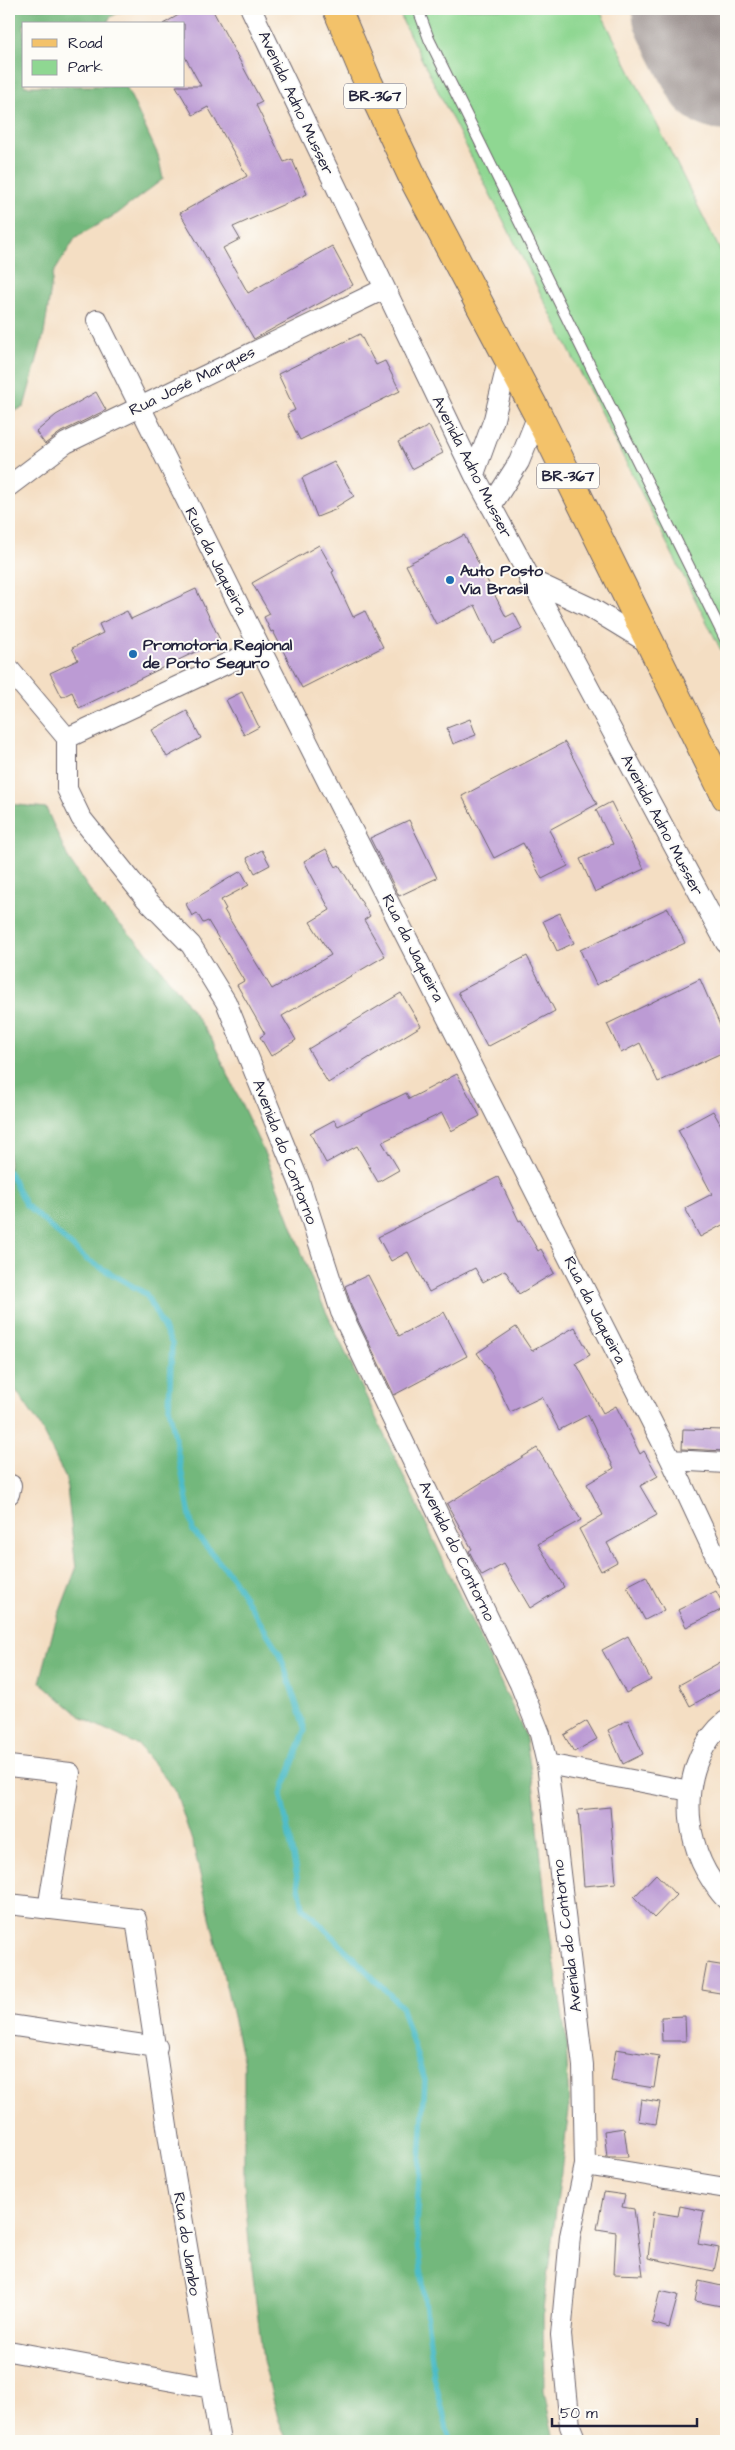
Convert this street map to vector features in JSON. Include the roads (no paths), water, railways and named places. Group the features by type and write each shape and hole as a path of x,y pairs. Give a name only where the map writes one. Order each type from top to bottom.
{"main road":[{"name":"BR-367","path":"337,9 367,80 416,182 508,361 538,414 726,798"}],"street":[{"name":"Avenida Adno Musser","path":"251,9 474,474 726,943"},
{"name":"Rua José Marques","path":"9,486 66,442 384,289"},
{"name":"Rua da Jaqueira","path":"97,320 260,648 671,1460 726,1578"},
{"path":"474,474 494,419 508,361"},
{"path":"491,506 518,462 538,414"},
{"path":"529,579 591,608 650,644"},
{"path":"9,669 67,738 260,648"},
{"name":"Avenida do Contorno","path":"67,738 67,789 81,818 146,899 191,945 226,1002 300,1184 341,1312 520,1684 540,1734 547,1764 583,2066 585,2165 570,2236 560,2335 570,2426 576,2441"},
{"path":"671,1460 726,1463"},
{"path":"726,1721 719,1727 700,1757 690,1791 690,1829 702,1865 726,1899"},
{"path":"547,1764 690,1791"},
{"path":"9,1766 70,1773 48,1909 9,1904"},
{"name":"Rua do Jambo","path":"48,1909 136,1918 157,2046 169,2140 220,2441"},
{"path":"9,2025 157,2046"},
{"path":"585,2165 726,2188"},
{"path":"9,2351 210,2388"}],"lane":[{"path":"418,9 429,38 726,641"}],"waterway":[{"path":"9,1172 25,1204 86,1259 146,1294 172,1344 169,1407 193,1531 232,1577 280,1654 305,1730 281,1795 303,1907 401,2006 425,2081 416,2226 434,2376 450,2441"}],"place":[{"name":"Auto Posto Via Brasil","path":"450,580"},
{"name":"Promotoria Regional de Porto Seguro","path":"133,654"}]}
